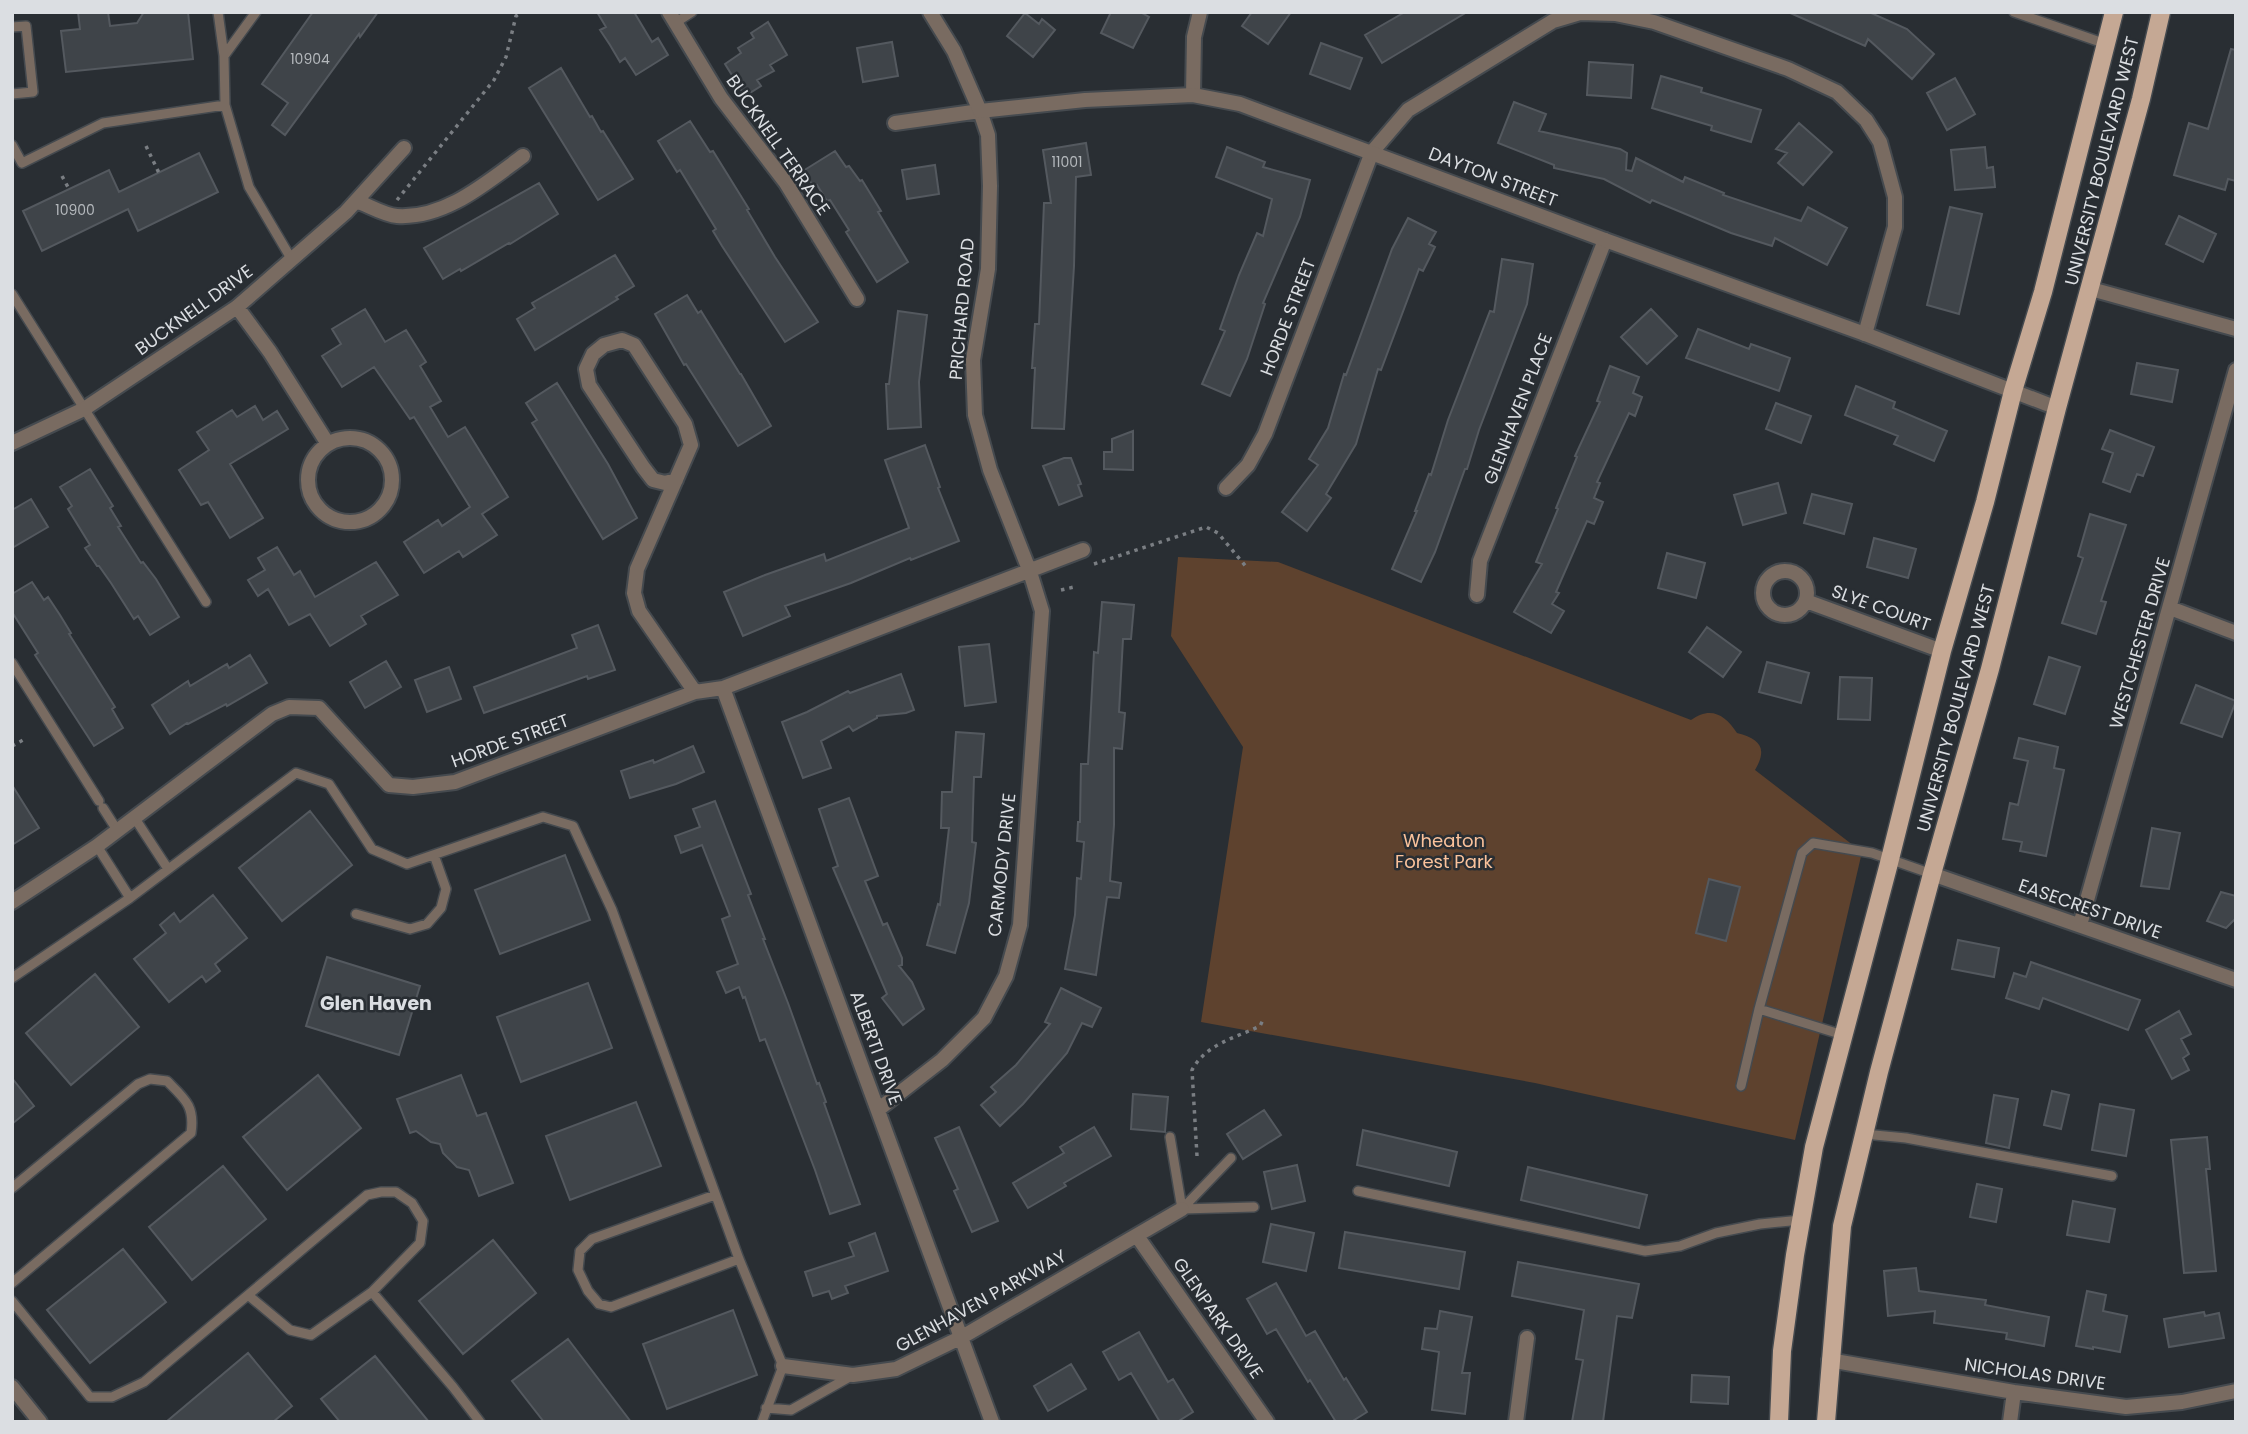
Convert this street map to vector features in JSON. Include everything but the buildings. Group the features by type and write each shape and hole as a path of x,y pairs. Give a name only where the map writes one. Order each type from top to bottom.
{"main road":[{"name":"UNIVERSITY BOULEVARD WEST","path":"1779,1422 1782,1350 1814,1147 1942,651 2043,292 2114,12"},
{"name":"UNIVERSITY BOULEVARD WEST","path":"1826,1422 1842,1226 1932,874 1990,669 2141,99 2161,12"}],"street":[{"name":"PRICHARD ROAD","path":"930,12 954,51 988,135 988,270 973,360 975,415 990,470 1030,572"},
{"path":"1194,95 1194,37 1200,12"},
{"name":"HORDE STREET","path":"1226,488 1248,465 1265,434 1372,152 1408,110 1553,21 1580,13 1615,14 1654,22 1788,69 1837,92 1866,120 1880,142 1895,197 1895,227 1865,334"},
{"name":"BUCKNELL TERRACE","path":"672,17 721,98 786,183 857,299"},
{"name":"DAYTON STREET","path":"895,123 1085,100 1194,95 1240,104 1865,334 2057,408"},
{"name":"BUCKNELL DRIVE","path":"12,443 84,409 237,307 356,201 404,148"},
{"path":"356,201 396,216 437,212 523,156"},
{"name":"GLENHAVEN PLACE","path":"1478,595 1480,561 1605,240"},
{"path":"2091,289 2236,329"},
{"path":"237,307 270,352 328,444"},
{"path":"676,480 665,483 653,480 589,385 586,369 593,354 604,345 622,340 634,345 685,425 691,444 676,480 637,569 634,593 639,611 695,692"},
{"name":"WESTCHESTER DRIVE","path":"2080,925 2236,370"},
{"path":"343,439 359,439 374,446 386,458 392,473 391,490 384,505 373,516 357,522 341,521 326,515 314,503 309,487 309,471 316,456 328,444 343,439"},
{"name":"HORDE STREET","path":"13,899 97,846 272,714 289,707 319,708 389,785 413,787 455,782 695,692 723,688 1083,550"},
{"name":"CARMODY DRIVE","path":"878,1109 942,1060 984,1018 1006,976 1020,925 1042,611 1030,572"},
{"name":"SLYE COURT","path":"1806,601 1942,651"},
{"path":"2170,608 2236,633"},
{"name":"ALBERTI DRIVE","path":"723,688 992,1422"},
{"name":"EASECREST DRIVE","path":"1932,874 2236,980"},
{"name":"GLENHAVEN PARKWAY","path":"783,1366 853,1375 896,1369 962,1337 1182,1209"},
{"name":"GLENPARK DRIVE","path":"1138,1236 1267,1422"},
{"path":"1516,1422 1527,1338"},
{"name":"NICHOLAS DRIVE","path":"1829,1360 2014,1392 2126,1407 2182,1402 2236,1391"},
{"path":"12,1388 40,1422"},
{"path":"2010,1422 2014,1392"}],"lane":[{"path":"218,12 224,55 225,105 249,187 292,260"},
{"path":"224,55 256,12"},
{"path":"672,17 692,12"},
{"path":"2014,12 2106,44"},
{"path":"12,27 26,26 33,92 12,94"},
{"path":"12,145 22,163 103,123 225,105"},
{"path":"12,294 206,603"},
{"path":"12,663 117,830"},
{"path":"12,978 130,898 296,773 329,784 372,849 407,864 543,817 573,826 612,910 715,1195 783,1366 762,1422"},
{"path":"134,817 168,869"},
{"path":"1741,1086 1802,853 1813,843 1872,853 1932,874"},
{"path":"97,846 130,898"},
{"path":"356,914 410,929 427,924 441,908 446,889 434,855"},
{"path":"1759,1009 1843,1035"},
{"path":"12,1188 138,1084 150,1079 167,1081 188,1103 193,1118 191,1133 12,1283"},
{"path":"1864,1134 1906,1138 2112,1176"},
{"path":"1170,1137 1182,1209"},
{"path":"1182,1209 1231,1158"},
{"path":"1358,1191 1645,1251 1680,1246 1716,1233 1749,1226 1801,1220"},
{"path":"12,1301 90,1398 111,1397 144,1382 367,1195 396,1192 412,1203 423,1221 420,1243 372,1292 311,1335 290,1330 248,1295"},
{"path":"715,1195 592,1239 580,1251 578,1270 598,1304 611,1307 739,1259"},
{"path":"1182,1209 1254,1207"},
{"path":"372,1292 480,1422"},
{"path":"766,1409 791,1410 853,1375"}],"path":[{"path":"386,212 494,80 506,57 516,16 522,12"},
{"path":"146,146 159,173"},
{"path":"62,176 69,189"},
{"path":"1089,565 1206,527 1218,533 1248,569"},
{"path":"1061,590 1074,587"},
{"path":"12,746 25,738"},
{"path":"1197,1156 1192,1070 1205,1052 1260,1026 1264,1018"}],"green space":[{"name":"Wheaton Forest Park","path":"1178,557 1278,562 1691,720 1705,713 1717,714 1737,733 1756,742 1760,746 1761,756 1755,770 1862,852 1795,1140 1535,1083 1201,1022 1243,747 1171,636"}],"district":[{"name":"Glen Haven","path":"376,1003"}]}
